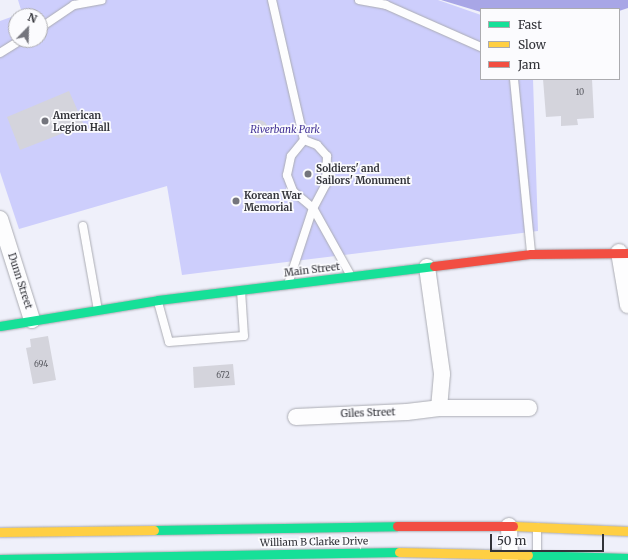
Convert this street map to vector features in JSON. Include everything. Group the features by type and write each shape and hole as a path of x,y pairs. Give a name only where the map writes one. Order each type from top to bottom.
{"main road":[{"name":"Main Street","path":"0,326 158,300 427,266 532,254 623,252"},
{"name":"William B Clarke Drive","path":"0,532 509,526 628,531"},
{"name":"William B Clarke Drive","path":"0,559 363,552 510,557 628,558"}],"street":[{"name":"Dunn Street","path":"0,219 32,320"},
{"path":"623,252 628,305"},
{"path":"427,266 442,374 439,408"},
{"name":"Giles Street","path":"296,417 407,412 439,408 529,408"},
{"path":"509,526 510,557"}],"lane":[{"path":"48,23 74,5 102,0"},
{"path":"272,0 304,140"},
{"path":"359,0 386,5 480,47"},
{"path":"514,80 532,254"},
{"path":"289,284 313,208 326,184 327,156 317,145 304,140"},
{"path":"304,140 291,156 287,175 293,191 313,208 351,276"},
{"path":"83,226 98,310"},
{"path":"158,300 169,342 244,336 241,290"},
{"path":"537,527 537,557"}],"green space":[{"name":"Riverbank Park","path":"18,0 438,0 480,15 480,80 533,80 538,231 182,275 167,186 19,229 0,172 0,21 8,18 8,48 48,48 48,8 20,8"}],"shaded area":[{"path":"441,0 628,0 628,8 620,11 620,8 480,8 480,12"}],"building":[{"path":"543,80 592,80 594,118 577,119 578,125 561,126 561,116 546,117"},
{"name":"American Legion Hall","path":"69,91 84,125 20,150 7,117"},
{"path":"255,120 263,120 268,125 266,136 263,138 255,138 250,133 250,125"},
{"path":"48,336 56,380 33,384 26,348 31,347 30,339"},
{"path":"233,364 235,385 194,388 193,367"}],"traffic: fast":[{"path":"0,326 158,300 434,266"},
{"path":"154,530 397,526"},
{"path":"0,559 399,552"},
{"path":"528,555 628,558"}],"traffic: slow":[{"path":"513,526 628,531"},
{"path":"0,532 154,530"},
{"path":"399,552 528,555"}],"traffic: jam":[{"path":"434,266 531,254 628,253"},
{"path":"397,526 513,526"}],"place":[{"name":"American Legion Hall","path":"45,121"},
{"name":"Soldiers' and Sailors' Monument","path":"308,174"},
{"name":"Korean War Memorial","path":"236,201"}]}
